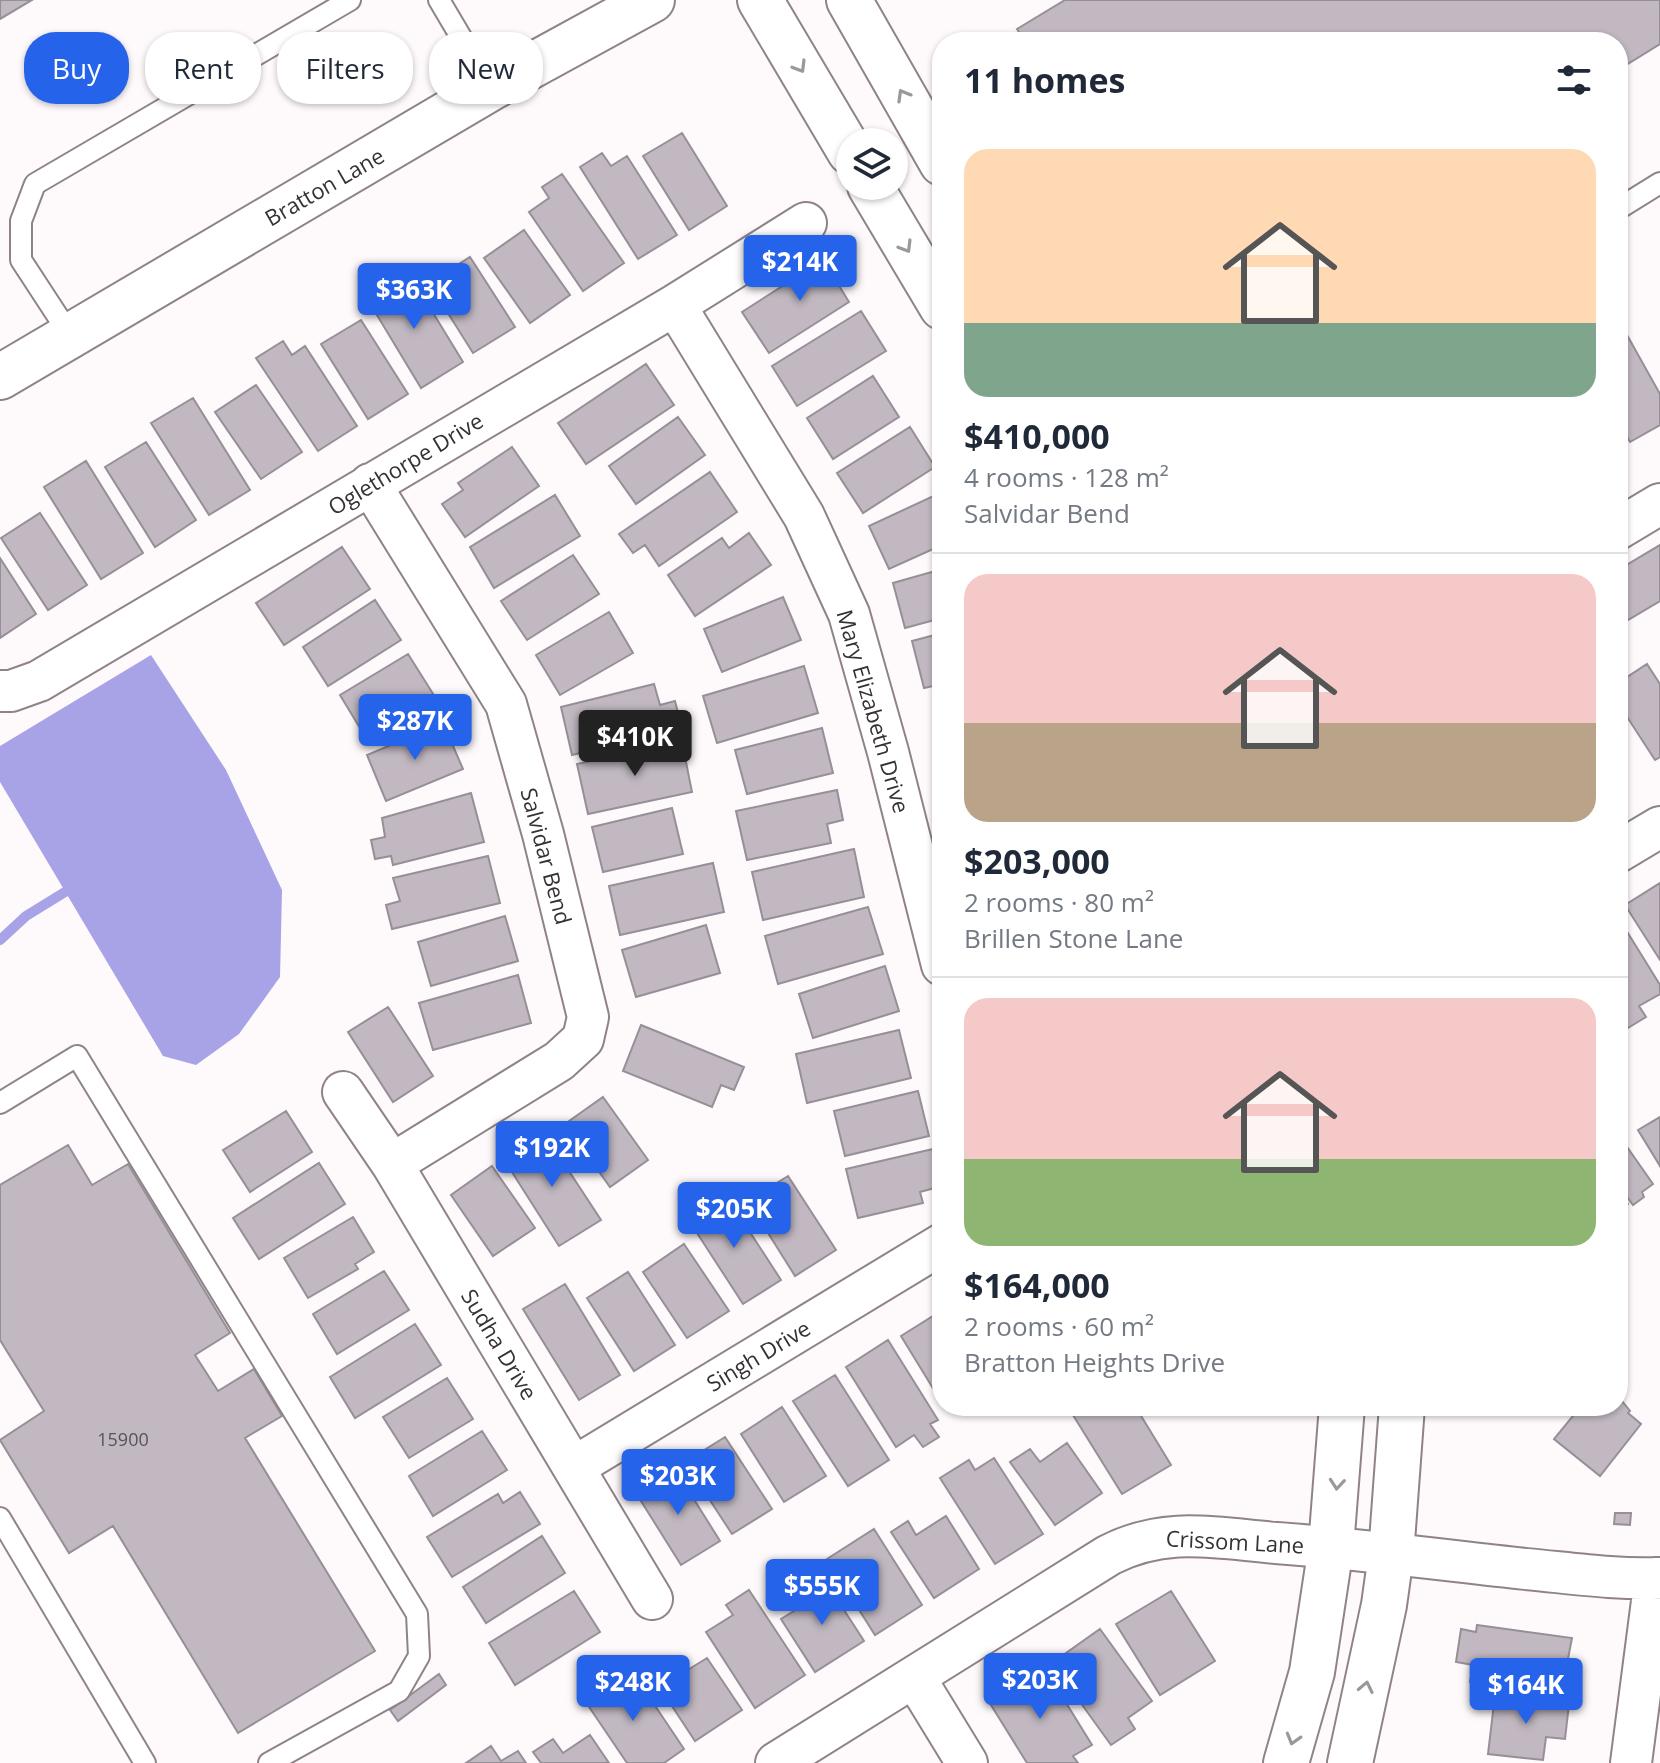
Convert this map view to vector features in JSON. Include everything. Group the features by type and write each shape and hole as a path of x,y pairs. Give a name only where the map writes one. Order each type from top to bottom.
{"street":[{"name":"Bratton Lane","path":"543,60 652,0"},
{"path":"760,0 836,128"},
{"path":"849,0 932,145"},
{"name":"Bratton Lane","path":"0,377 464,104"},
{"path":"878,200 932,290"},
{"name":"Oglethorpe Drive","path":"0,691 11,691 39,681 675,305 806,223"},
{"name":"Mary Elizabeth Drive","path":"675,305 804,516 849,614 931,868"},
{"name":"Salvidar Bend","path":"370,484 506,704 543,834 588,1017 583,1039 559,1061 392,1164"},
{"path":"1628,523 1660,504"},
{"name":"Sudha Drive","path":"343,1092 392,1164 652,1599"},
{"name":"Singh Drive","path":"574,1467 932,1250"},
{"path":"1286,1763 1312,1672 1331,1547 1341,1416"},
{"path":"1350,1763 1384,1605 1391,1555 1401,1416"},
{"name":"Crissom Lane","path":"776,1763 1109,1555 1132,1543 1157,1536 1331,1547 1586,1575 1658,1578"},
{"path":"1631,1763 1658,1578"},
{"path":"915,1678 967,1763"}],"lane":[{"path":"70,335 21,260 21,221 35,184 350,0"},
{"path":"439,0 458,32"},
{"path":"1628,203 1660,183"},
{"path":"0,1103 77,1056 417,1614 419,1656 399,1691 269,1763"},
{"path":"0,1518 145,1763"}],"shaded area":[{"path":"151,655 226,770 282,890 280,977 239,1034 196,1065 163,1056 0,782 0,746"}],"building":[{"path":"0,0 32,0 0,19"},
{"path":"1065,0 1660,0 1660,44 1628,64 1628,32 1019,32 1017,29"},
{"path":"682,133 727,206 689,230 643,156"},
{"path":"602,153 611,166 627,156 677,235 638,259 580,167"},
{"path":"562,174 624,263 583,291 529,212 549,198 542,187"},
{"path":"524,230 570,295 530,323 484,258"},
{"path":"837,251 852,275 838,284 849,302 769,353 742,312"},
{"path":"470,257 515,327 473,353 429,283"},
{"path":"387,279 394,291 413,280 463,362 421,388 363,292"},
{"path":"861,311 886,351 797,406 772,366"},
{"path":"361,320 408,394 368,419 321,344"},
{"path":"1628,337 1660,394 1660,425 1630,442"},
{"path":"283,341 292,355 305,346 357,426 318,451 256,358"},
{"path":"646,364 674,405 586,464 558,423"},
{"path":"873,376 899,417 833,459 807,418"},
{"path":"256,385 302,452 261,479 215,412"},
{"path":"193,398 250,490 209,515 151,423"},
{"path":"678,417 705,455 636,504 609,466"},
{"path":"910,427 932,462 932,469 863,513 837,473"},
{"path":"146,442 196,520 155,547 105,467"},
{"path":"512,447 539,486 465,537 442,504 463,490 458,483"},
{"path":"86,461 143,553 101,579 44,487"},
{"path":"710,472 737,512 659,566 645,545 633,553 619,534"},
{"path":"555,495 580,536 494,588 470,547"},
{"path":"932,497 932,550 889,569 869,526"},
{"path":"40,513 87,585 48,610 1,538"},
{"path":"749,533 771,565 695,616 668,575 722,538 729,548"},
{"path":"1660,545 1660,601 1628,620 1628,564"},
{"path":"342,547 370,589 284,645 256,603"},
{"path":"573,555 599,594 527,640 501,601"},
{"path":"0,558 36,614 0,638"},
{"path":"932,572 932,621 905,628 893,583"},
{"path":"783,597 801,640 722,672 704,629"},
{"path":"375,600 401,640 328,686 303,647"},
{"path":"609,612 633,653 560,695 536,655"},
{"path":"932,636 932,686 924,688 912,641"},
{"path":"408,654 435,697 366,738 340,695"},
{"path":"1647,664 1660,684 1660,757 1655,760 1628,718 1628,676"},
{"path":"804,666 818,713 717,743 703,696"},
{"path":"654,684 660,705 675,701 682,728 572,755 561,707"},
{"path":"443,723 463,769 386,801 367,755"},
{"path":"822,728 833,773 747,794 735,750"},
{"path":"682,742 692,792 588,814 577,764"},
{"path":"837,790 843,820 827,824 831,843 747,860 736,811"},
{"path":"471,793 484,842 393,865 391,856 375,859 371,840 385,837 382,818"},
{"path":"672,808 683,854 603,872 592,827"},
{"path":"854,849 864,897 763,920 752,872"},
{"path":"488,856 500,903 392,929 386,905 400,901 393,878"},
{"path":"713,863 724,912 620,935 609,886"},
{"path":"1660,883 1660,960 1628,910 1628,903"},
{"path":"868,907 883,954 778,984 765,936"},
{"path":"505,916 518,961 431,986 418,942"},
{"path":"706,925 720,973 636,997 622,950"},
{"path":"1628,933 1660,985 1660,994 1639,1006 1646,1017 1628,1028"},
{"path":"885,966 899,1011 813,1038 799,994"},
{"path":"518,975 531,1023 433,1050 419,1003"},
{"path":"388,1007 433,1076 393,1102 348,1032"},
{"path":"641,1025 744,1067 734,1090 721,1085 712,1107 623,1071"},
{"path":"899,1030 911,1078 807,1103 796,1054"},
{"path":"918,1091 929,1136 845,1156 834,1111"},
{"path":"603,1097 648,1160 610,1187 565,1124"},
{"path":"286,1111 312,1152 250,1192 223,1150"},
{"path":"1660,1117 1660,1166 1638,1130"},
{"path":"544,1133 601,1220 559,1246 503,1158"},
{"path":"68,1145 92,1185 128,1164 230,1333 195,1355 218,1391 254,1369 282,1416 245,1438 375,1651 238,1733 113,1526 69,1553 0,1440 44,1411 0,1340 0,1185"},
{"path":"1628,1148 1653,1184 1642,1192 1644,1197 1633,1205 1628,1198"},
{"path":"932,1149 932,1189 920,1192 923,1203 858,1218 846,1169"},
{"path":"319,1163 345,1204 259,1259 233,1218"},
{"path":"492,1166 535,1228 493,1256 451,1195"},
{"path":"788,1176 836,1250 795,1276 748,1201"},
{"path":"726,1195 781,1280 743,1304 688,1219"},
{"path":"353,1217 374,1252 355,1264 358,1269 308,1298 284,1258"},
{"path":"684,1244 729,1311 687,1338 643,1272"},
{"path":"384,1271 409,1310 337,1354 313,1314"},
{"path":"628,1272 675,1345 634,1371 587,1298"},
{"path":"565,1284 620,1375 579,1400 523,1309"},
{"path":"932,1317 932,1387 901,1336"},
{"path":"415,1324 441,1365 355,1418 330,1377"},
{"path":"888,1340 932,1410 932,1416 938,1420 930,1424 939,1437 923,1447 914,1435 896,1447 846,1367"},
{"path":"835,1375 889,1460 848,1486 793,1401"},
{"path":"447,1378 473,1419 409,1458 383,1417"},
{"path":"782,1407 826,1476 784,1502 741,1434"},
{"path":"1628,1413 1641,1424 1600,1476 1554,1439 1573,1416 1628,1416"},
{"path":"1074,1416 1141,1416 1171,1465 1122,1494"},
{"path":"482,1431 507,1470 433,1516 409,1476"},
{"path":"725,1437 772,1509 732,1534 685,1462"},
{"path":"1067,1443 1102,1493 1055,1525 1010,1462 1030,1449 1040,1462"},
{"path":"994,1458 1043,1534 995,1564 940,1478 969,1460 975,1470"},
{"path":"675,1469 720,1541 681,1565 636,1493"},
{"path":"520,1492 540,1524 452,1577 427,1537 498,1494 503,1503"},
{"path":"1615,1513 1631,1513 1630,1525 1614,1524"},
{"path":"946,1516 979,1569 934,1598 891,1532 908,1521 916,1535"},
{"path":"874,1529 922,1605 875,1635 827,1559"},
{"path":"542,1536 565,1573 486,1623 463,1587"},
{"path":"822,1576 864,1641 815,1672 781,1619 813,1599 805,1587"},
{"path":"749,1590 805,1675 755,1708 706,1632 733,1615 726,1605"},
{"path":"574,1591 600,1632 515,1685 489,1643"},
{"path":"1171,1591 1215,1661 1160,1695 1116,1624"},
{"path":"1477,1625 1572,1638 1561,1695 1470,1682 1473,1665 1456,1662 1461,1629 1476,1632"},
{"path":"1100,1629 1152,1701 1128,1718 1135,1729 1111,1745 1052,1663"},
{"path":"707,1658 742,1710 695,1741 651,1674 669,1663 678,1676"},
{"path":"1047,1672 1092,1745 1073,1756 1078,1763 1027,1763 986,1697 1017,1678 1023,1687"},
{"path":"439,1674 446,1685 398,1721 390,1710"},
{"path":"609,1676 619,1691 637,1679 684,1749 664,1763 627,1763 581,1695"},
{"path":"1495,1695 1569,1704 1565,1739 1546,1737 1543,1760 1488,1754"},
{"path":"590,1735 609,1763 541,1763 533,1752 553,1739 563,1753"},
{"path":"491,1746 501,1761 518,1751 526,1763 466,1763"}],"waterway":[{"path":"0,940 26,916 65,892"}]}
